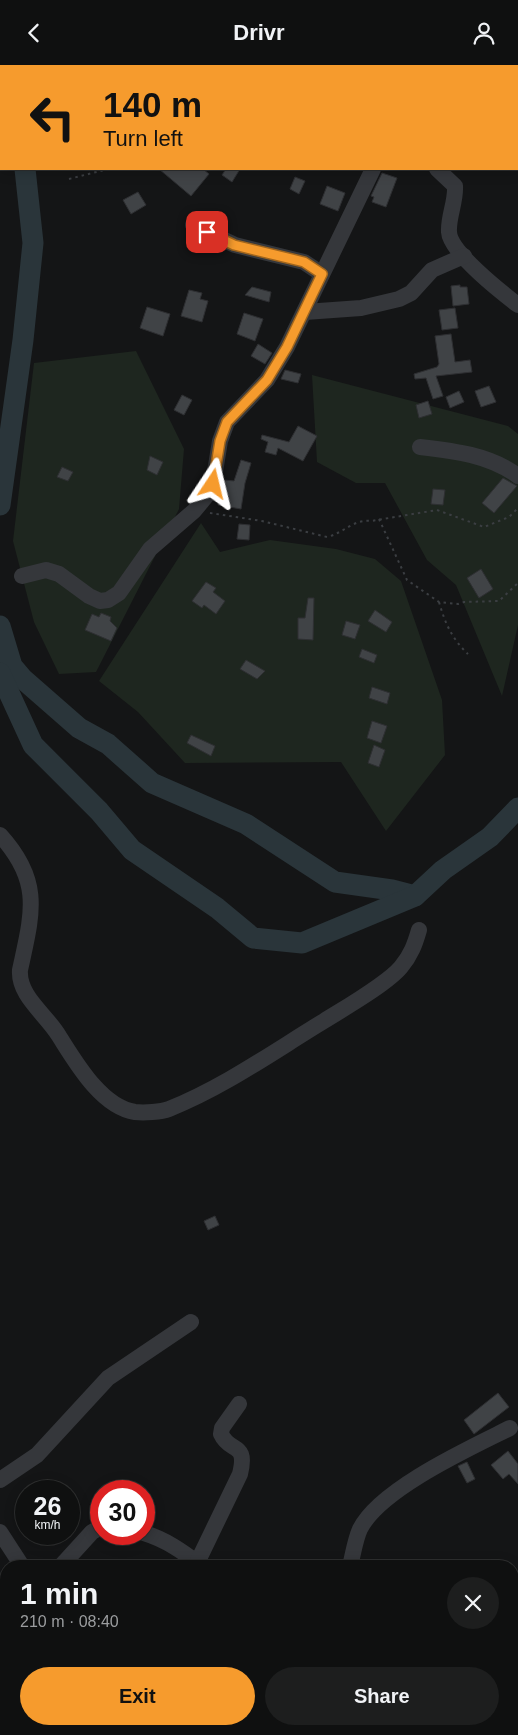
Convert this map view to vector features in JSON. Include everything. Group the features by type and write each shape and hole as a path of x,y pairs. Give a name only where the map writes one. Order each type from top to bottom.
{"street":[{"path":"22,576 46,570 59,574 100,601 108,600 119,593 150,549 194,511 208,495 213,484 220,441 227,422 267,380 305,312 373,170"},
{"path":"438,170 455,186 456,198 448,231 451,242 482,275 518,305"},
{"path":"193,225 234,245 304,262 322,274"},
{"path":"305,312 362,308 399,299 411,293 432,270 464,256"},
{"path":"420,447 486,459 505,467 518,476"},
{"path":"0,835 10,846 26,875 32,903 20,970 19,980 22,990 51,1022 82,1072 104,1095 119,1106 135,1112 166,1110 222,1083 352,1003 400,968 412,951 419,930"},
{"path":"0,1480 37,1455 108,1378 191,1322"},
{"path":"202,1560 240,1474 243,1461 242,1453 221,1434 222,1428 239,1404"},
{"path":"352,1560 360,1530 369,1516 387,1500 449,1458 510,1428"},
{"path":"0,1532 18,1560"},
{"path":"66,1560 90,1534"},
{"path":"155,1537 162,1539 194,1560"}],"path":[{"path":"69,179 104,170"},
{"path":"194,511 262,521 327,537 336,535 354,522 437,510 484,527 509,517 518,508"},
{"path":"379,519 407,580 439,602 458,604 464,602 499,601 518,583"},
{"path":"439,602 452,635 468,654"}],"shaded area":[{"path":"136,351 184,449 179,509 96,672 59,674 34,622 13,541 34,363"},
{"path":"312,375 508,426 518,434 518,625 502,696 456,585 427,560 385,483 356,483 317,462"},
{"path":"201,523 220,552 270,540 336,549 375,559 401,581 442,700 445,755 386,831 341,762 185,763 138,712 99,681"}],"building":[{"path":"160,170 204,170 209,174 191,196"},
{"path":"225,170 239,170 232,182 222,175"},
{"path":"382,173 397,178 386,207 372,202 374,197 371,196"},
{"path":"295,177 305,181 299,194 290,189"},
{"path":"327,186 345,193 338,211 320,204"},
{"path":"138,192 146,205 131,214 123,200"},
{"path":"460,285 460,287 467,287 469,304 453,306 451,286"},
{"path":"252,287 271,292 269,302 245,295"},
{"path":"189,290 202,293 200,299 208,301 202,322 181,316"},
{"path":"147,307 170,314 163,336 140,328"},
{"path":"455,308 458,328 442,330 439,310"},
{"path":"244,313 263,319 255,341 237,334"},
{"path":"451,334 455,362 470,360 472,372 436,376 443,396 433,399 426,378 415,379 414,374 437,367 439,364 435,336"},
{"path":"258,344 272,353 265,364 251,356"},
{"path":"285,370 301,374 298,383 281,379"},
{"path":"489,386 496,402 481,407 475,391"},
{"path":"459,391 464,402 450,408 446,397"},
{"path":"182,395 192,400 184,415 174,410"},
{"path":"428,401 432,414 419,418 416,405"},
{"path":"298,426 317,436 303,461 278,448 276,455 265,452 268,442 261,439 262,435 289,442"},
{"path":"150,456 163,462 157,475 147,470"},
{"path":"241,460 251,463 245,483 241,509 218,505 224,480 234,481"},
{"path":"62,467 73,472 68,481 57,477"},
{"path":"503,478 517,486 494,513 482,503"},
{"path":"433,489 445,490 443,505 431,504"},
{"path":"239,524 250,525 249,540 237,539"},
{"path":"481,569 493,589 479,598 467,578"},
{"path":"206,582 216,588 213,592 225,601 216,614 204,605 202,608 192,601"},
{"path":"308,598 314,598 313,640 298,639 298,618 305,618"},
{"path":"375,610 392,622 386,632 368,621"},
{"path":"101,613 111,617 110,621 117,628 111,641 85,630 92,614 99,617"},
{"path":"346,621 360,625 355,639 342,635"},
{"path":"362,649 377,655 374,663 359,657"},
{"path":"246,660 265,671 257,679 240,669"},
{"path":"372,687 390,693 387,704 369,698"},
{"path":"372,721 387,726 381,743 367,738"},
{"path":"191,735 215,746 211,756 187,743"},
{"path":"374,745 385,750 379,767 368,763"},
{"path":"215,1216 219,1225 208,1230 204,1221"},
{"path":"498,1393 509,1407 474,1434 464,1420"},
{"path":"508,1451 518,1464 518,1484 509,1474 503,1479 491,1465"},
{"path":"467,1462 475,1479 467,1483 458,1466"}],"waterway":[{"path":"0,505 23,340 33,243 25,170"},
{"path":"0,626 12,666 23,679 79,728 108,744 152,783 246,824 335,882 392,890 415,896"},
{"path":"0,673 33,745 99,811 132,850 217,908 253,938 302,943 415,896 443,870 490,837 518,808"}],"route":[{"path":"207,232 234,245 304,262 322,274 287,347 267,380 227,422 220,441 213,484"}]}
